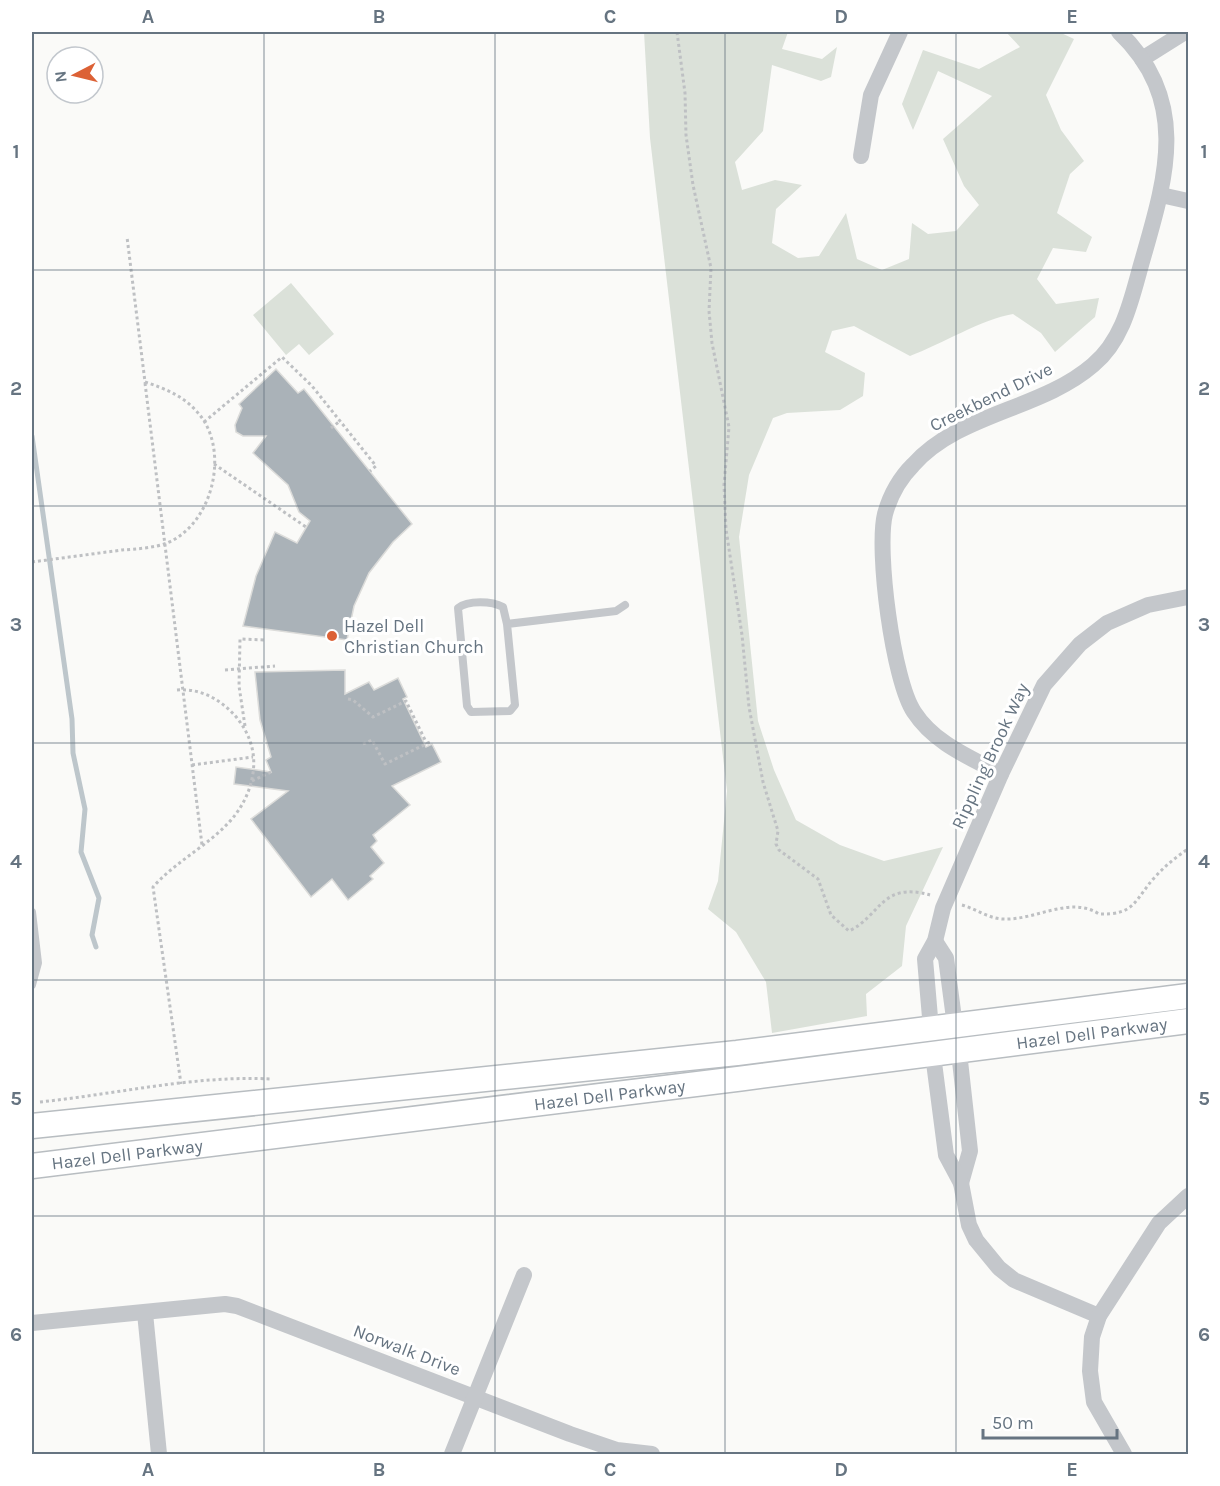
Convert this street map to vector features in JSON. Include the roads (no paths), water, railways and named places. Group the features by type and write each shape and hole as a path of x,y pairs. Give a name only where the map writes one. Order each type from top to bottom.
{"main road":[{"name":"Hazel Dell Parkway","path":"957,1039 1188,996"},
{"name":"Hazel Dell Parkway","path":"32,1166 932,1042 1188,1021"},
{"name":"Hazel Dell Parkway","path":"32,1126 737,1053 932,1042"}],"street":[{"path":"861,156 871,95 900,32"},
{"name":"Creekbend Drive","path":"1001,774 939,740 926,728 909,705 897,671 883,560 885,514 903,477 920,456 938,443 1070,380 1103,356 1125,320 1161,195 1168,160 1166,124 1155,84 1142,59 1119,32"},
{"path":"1142,59 1185,32"},
{"path":"1161,195 1188,201"},
{"name":"Rippling Brook Way","path":"961,1184 946,1155 932,1042 925,959 935,941 946,900 1001,774 1044,685 1080,644 1107,623 1131,611 1188,597"},
{"path":"935,941 946,958 957,1039 970,1151 961,1184 969,1225 976,1240 999,1268 1014,1280 1099,1316"},
{"path":"1124,1455 1094,1402 1090,1371 1092,1337 1099,1316 1159,1223 1188,1196"},
{"path":"452,1455 524,1275"},
{"name":"Norwalk Drive","path":"32,1323 225,1304 237,1306 617,1450 652,1455"},
{"path":"145,1313 159,1455"}],"lane":[{"path":"465,603 496,603 503,607 507,624 514,705 510,711 471,712 467,706 459,608 465,603"},
{"path":"507,624 616,611 625,605"},
{"path":"32,912 38,963 32,985"}],"waterway":[{"path":"32,436 72,719 73,753 85,809 81,852 99,898 92,935 96,947"}],"place":[{"name":"Hazel Dell Christian Church","path":"332,636"}]}
